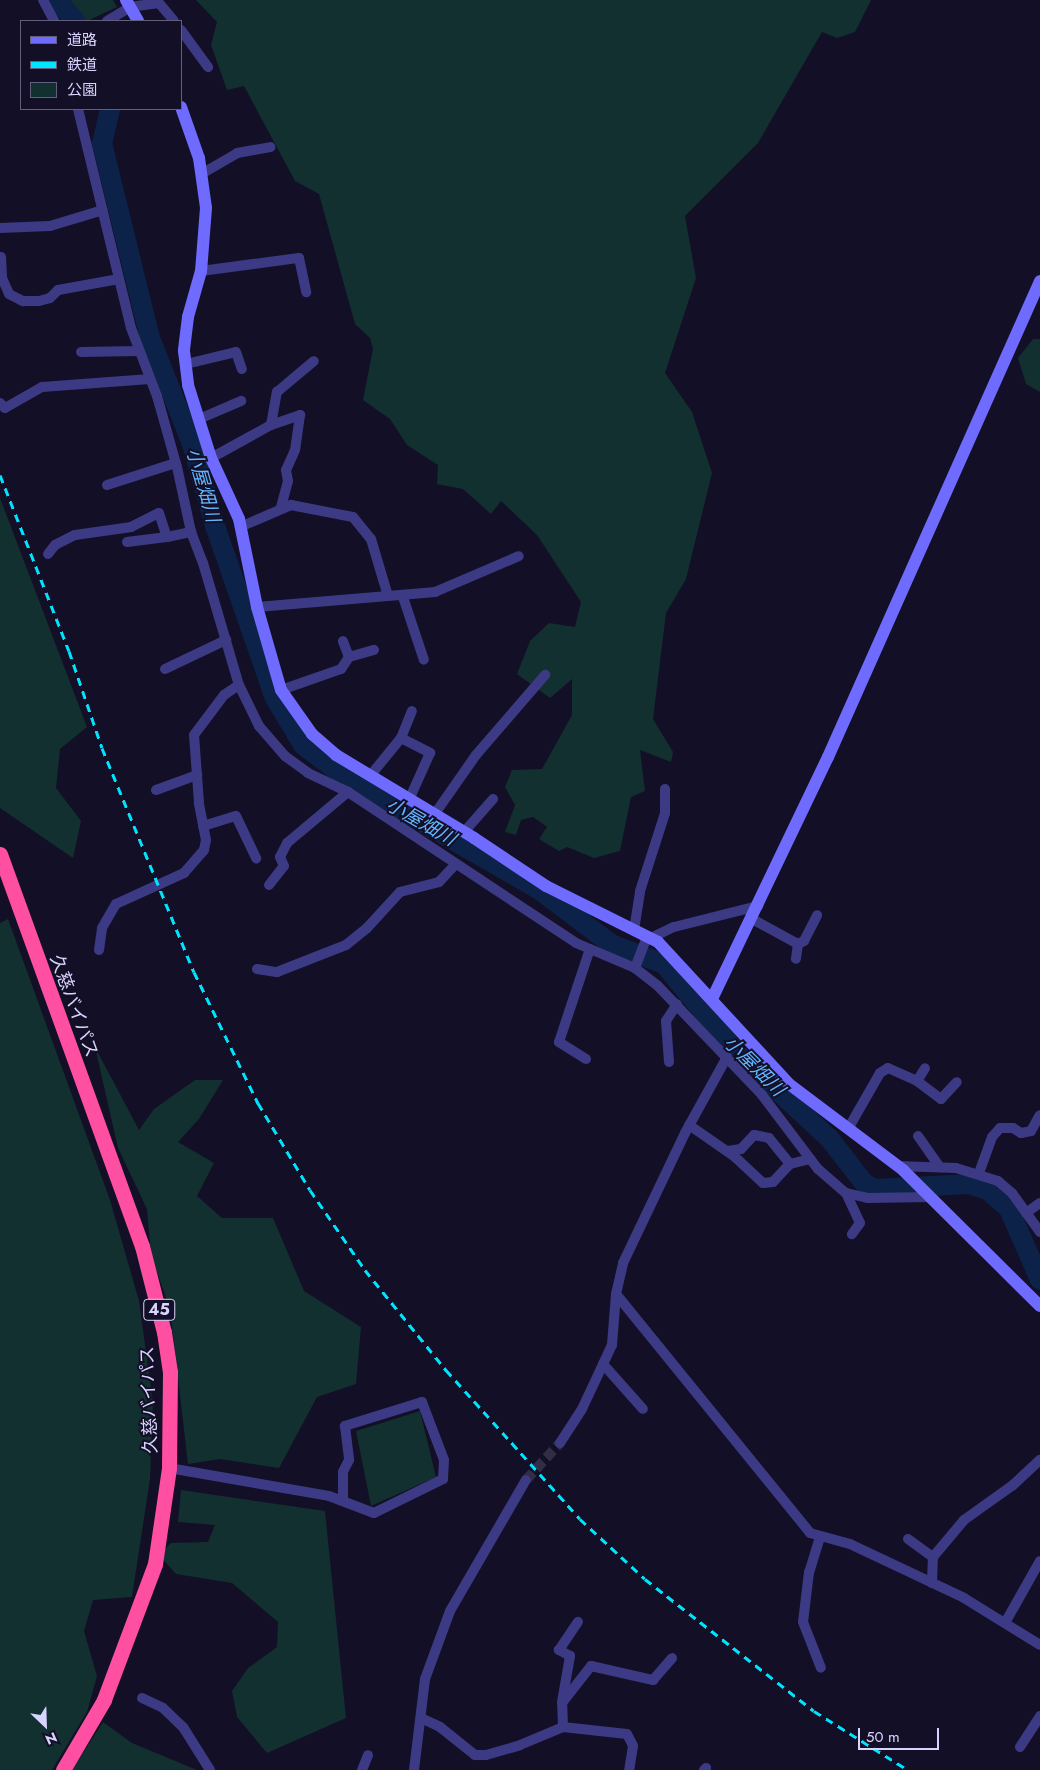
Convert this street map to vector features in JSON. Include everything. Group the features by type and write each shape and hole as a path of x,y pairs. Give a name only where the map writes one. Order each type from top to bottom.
{"highway":[{"name":"久慈バイパス","path":"0,854 142,1246 153,1287 170,1372 169,1468 155,1564 104,1700 63,1770"}],"street":[{"path":"43,0 53,20"},
{"path":"108,20 128,4 159,3 173,20"},
{"path":"128,4 137,20"},
{"path":"182,31 208,67"},
{"path":"78,110 104,210 119,279 139,350 176,462 191,532 239,685 259,726 280,751 308,773 348,792 455,865 590,949 636,964 727,1057 783,1120 818,1169 846,1193 860,1223 852,1234"},
{"path":"182,110 203,173 206,208 201,271 188,317 186,364 188,385 212,458 240,527 257,607 281,690 312,734 336,756 464,832 546,886 634,930 647,939 712,999 789,1084 900,1168 1040,1306"},
{"path":"203,173 237,153 270,147"},
{"path":"0,228 50,226 104,210"},
{"path":"1,257 2,278 9,294 23,301 39,301 58,290 119,279"},
{"path":"201,271 299,258 306,292"},
{"path":"712,999 758,906 1040,281"},
{"path":"81,352 139,350"},
{"path":"186,364 236,352 242,369"},
{"path":"271,425 277,392 314,361"},
{"path":"0,403 5,408 42,387 150,379"},
{"path":"199,419 241,401"},
{"path":"212,458 271,425 300,415 294,450 286,470 288,481 281,508"},
{"path":"107,485 176,462"},
{"path":"240,527 281,508 308,507 353,517 371,540 388,596"},
{"path":"48,554 55,544 75,535 131,527 159,513 167,537"},
{"path":"127,542 191,532"},
{"path":"257,607 388,596 404,597 434,592 519,556"},
{"path":"404,597 424,660"},
{"path":"165,669 226,640"},
{"path":"343,641 349,657"},
{"path":"281,690 341,669 349,657 374,650"},
{"path":"434,815 476,755 545,675"},
{"path":"99,950 102,928 116,904 184,873 204,850 206,840 197,775 194,735 224,695 239,685"},
{"path":"370,776 401,738 412,711"},
{"path":"401,738 430,754 409,800"},
{"path":"156,790 197,775"},
{"path":"634,930 640,891 665,814 665,789"},
{"path":"269,885 284,866 280,857 287,843 348,792"},
{"path":"464,832 493,799"},
{"path":"203,826 236,816 256,858"},
{"path":"257,969 277,972 346,945 367,928 400,892 438,882 455,865"},
{"path":"636,964 647,939 674,927 758,906"},
{"path":"798,944 804,941 817,915"},
{"path":"752,918 798,944"},
{"path":"796,959 798,944"},
{"path":"586,1059 559,1042 590,949"},
{"path":"669,1062 666,1021 677,1004"},
{"path":"560,1443 582,1409 612,1345 616,1294 623,1263 689,1125 727,1057"},
{"path":"848,1129 880,1074 888,1068 917,1081 941,1098 957,1082"},
{"path":"917,1081 925,1068"},
{"path":"979,1173 992,1137 1000,1128 1013,1128 1021,1133 1031,1131 1040,1115"},
{"path":"689,1125 728,1151 763,1183 773,1182 790,1164 810,1159"},
{"path":"728,1151 741,1148 754,1135 769,1138 790,1164"},
{"path":"918,1136 940,1166"},
{"path":"900,1168 940,1166 979,1173 998,1181 1012,1193 1040,1232"},
{"path":"846,1193 867,1198 927,1194"},
{"path":"1026,1212 1040,1203"},
{"path":"616,1294 810,1533 850,1544 932,1583 1005,1623 1040,1645"},
{"path":"603,1364 643,1409"},
{"path":"169,1468 343,1500 374,1513 443,1480 444,1460 422,1402 345,1426 348,1460 342,1472 343,1500"},
{"path":"932,1583 933,1557 964,1520 1013,1485 1040,1460"},
{"path":"414,1770 425,1679 450,1611 526,1480"},
{"path":"820,1537 809,1572 803,1622 821,1668"},
{"path":"908,1540 933,1557"},
{"path":"1005,1623 1040,1561"},
{"path":"563,1727 562,1703 570,1656 559,1650 578,1622"},
{"path":"562,1703 591,1666 653,1680 672,1658"},
{"path":"142,1698 163,1708 183,1727 210,1770"},
{"path":"1020,1747 1040,1716"},
{"path":"421,1718 440,1727 475,1755 486,1755 520,1745 563,1727 627,1734 633,1746 629,1770"},
{"path":"362,1770 368,1755"}],"green space":[{"path":"64,0 113,0 117,7 89,20 86,20"},
{"path":"196,0 871,0 855,32 837,38 822,32 758,143 685,216 696,278 665,373 692,412 712,473 686,579 666,613 653,719 673,752 671,762 640,750 645,791 631,797 620,851 594,858 567,847 559,851 539,839 547,827 533,817 521,820 516,835 505,832 515,805 505,787 512,770 542,769 572,715 572,679 550,698 517,674 530,641 549,623 575,627 581,602 537,535 501,501 491,514 463,489 437,484 438,465 407,445 390,419 363,400 373,349 370,338 355,324 319,194 295,181 244,86 227,90 211,45 217,22"},
{"path":"1033,339 1040,339 1040,392 1026,384 1018,358"},
{"path":"0,498 87,727 60,749 56,788 81,821 73,858 0,808"},
{"path":"8,919 110,1200 139,1301 153,1403 150,1479 132,1597 93,1600 84,1631 97,1676 87,1712 52,1770 0,1770 0,923"},
{"path":"95,1047 139,1130 154,1109 195,1080 223,1080 199,1119 178,1142 214,1163 197,1196 222,1218 273,1218 304,1291 361,1327 356,1384 317,1397 279,1468 220,1459 188,1464 170,1309 151,1255 147,1209 118,1148"},
{"path":"420,1411 436,1477 371,1506 356,1431"},
{"path":"181,1490 325,1511 346,1718 267,1753 237,1717 232,1691 248,1668 277,1647 278,1622 232,1583 176,1574 159,1555 171,1543 208,1542 215,1525 178,1522"},
{"path":"103,1722 132,1743 197,1770 72,1770"}],"waterway":[{"name":"小屋畑川","path":"57,0 74,20"},
{"name":"小屋畑川","path":"110,110 102,143 150,338 192,444 215,526 275,698 303,745 349,780 541,891 611,944 664,964 736,1052 829,1138 864,1183 875,1189 969,1184 988,1190 1009,1209 1040,1280"}],"tunnel":[{"path":"526,1480 560,1443"}],"railway":[{"path":"0,475 69,651 102,748 194,972 258,1103 310,1190 365,1270 446,1370 580,1519 645,1579 814,1711 908,1770"}]}
